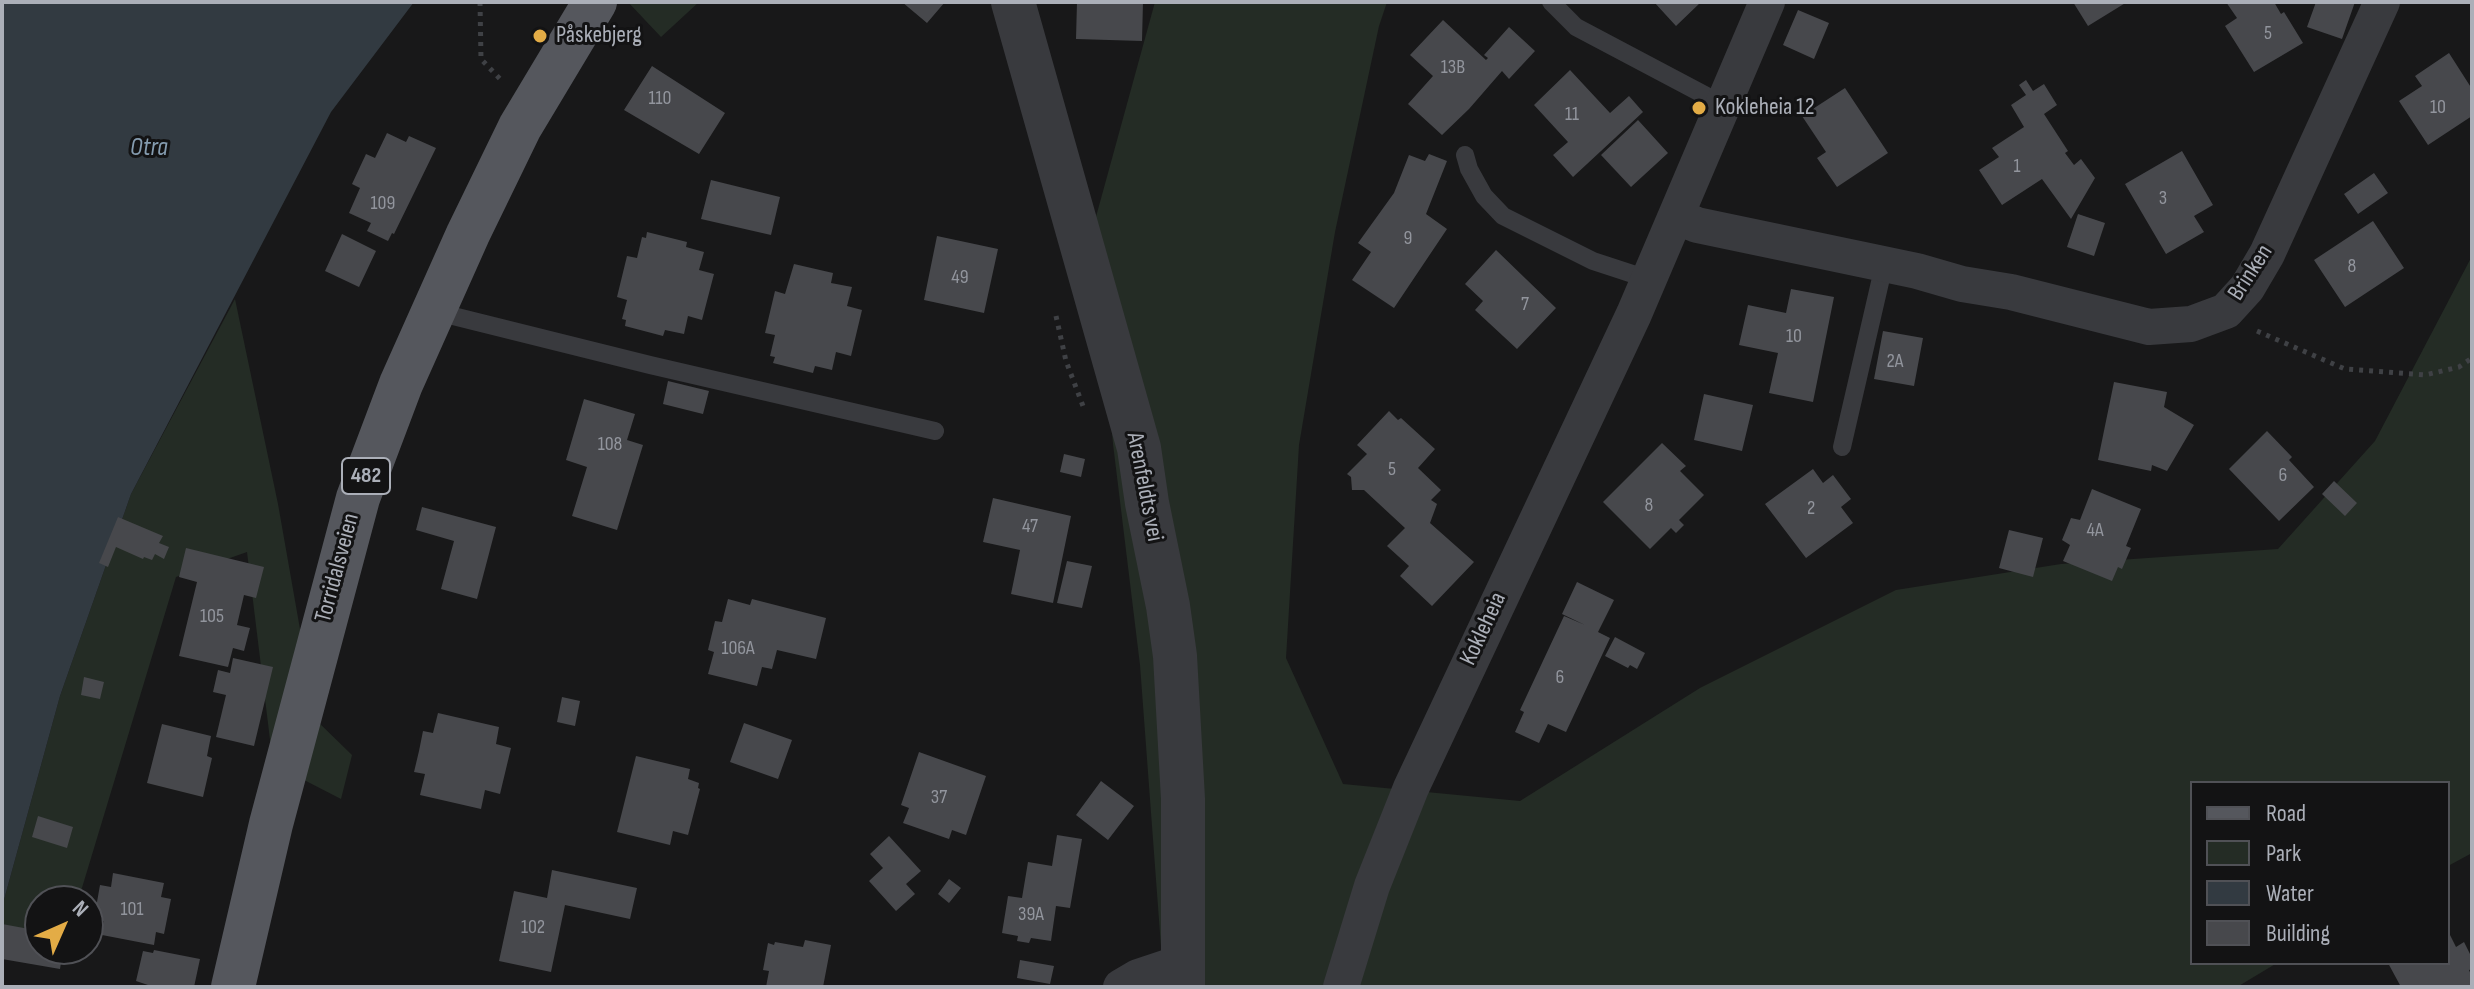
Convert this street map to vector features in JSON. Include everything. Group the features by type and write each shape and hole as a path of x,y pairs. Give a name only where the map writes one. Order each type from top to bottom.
{"main road":[{"name":"Torridalsveien","path":"233,987 271,824 358,498 433,311 520,127 595,2"}],"street":[{"name":"Arenfeldts vei","path":"1013,2 1139,448 1168,606 1175,656 1183,799 1183,975"},
{"name":"Kokleheia","path":"1341,987 1372,886 1411,788 1648,279 1767,2"},
{"name":"Brinken","path":"1676,216 1697,225 1962,284 2011,292 2149,327 2191,324 2226,311 2247,288 2267,254 2382,2"},
{"path":"1121,987 1138,977 1183,975"}],"lane":[{"path":"1551,2 1576,27 1686,86 1724,102"},
{"path":"1465,155 1484,196 1503,216 1593,261 1648,279"},
{"path":"1842,447 1884,265"},
{"path":"433,311 935,431"}],"path":[{"path":"480,2 481,59 495,76 536,101"},
{"path":"1056,311 1066,361 1078,398 1086,411"},
{"path":"2226,311 2266,336 2345,369 2425,375 2459,367 2472,358"}],"green space":[{"path":"628,2 699,2 661,37"},
{"path":"1155,2 1387,2 1379,26 1335,232 1299,445 1286,658 1343,784 1520,801 1700,688 1896,590 2061,564 2278,549 2375,441 2472,256 2472,853 2450,865 2450,781 2190,781 2190,965 2274,965 2237,987 1164,987 1140,665 1113,444 1094,224"},
{"path":"235,299 278,504 316,720 352,755 341,799 273,764 247,552 176,577 83,885 24,885 24,945 2,936 2,907 60,696 131,494"}],"water":[{"name":"Otra","path":"2,2 414,2 331,112 131,494 60,696 2,907"}],"building":[{"path":"902,2 945,2 927,23"},
{"path":"1077,2 1143,2 1142,41 1076,39"},
{"path":"1654,2 1701,2 1676,26"},
{"path":"2073,2 2127,2 2088,26"},
{"path":"2226,2 2274,2 2303,43 2254,72 2225,26 2237,18"},
{"path":"2316,2 2355,2 2342,39 2307,27"},
{"path":"1798,10 1829,23 1814,59 1783,45"},
{"path":"1443,20 1486,60 1488,58 1484,55 1509,27 1535,51 1509,79 1502,71 1442,135 1408,104 1433,76 1410,55"},
{"path":"2449,53 2472,89 2472,116 2428,145 2399,101 2422,86 2415,76"},
{"path":"652,66 725,113 699,154 624,110"},
{"path":"1570,70 1610,113 1629,96 1643,112 1573,177 1553,155 1568,142 1534,105"},
{"path":"2026,80 2033,91 2044,84 2057,105 2044,114 2068,151 2065,153 2074,165 2081,159 2095,178 2071,219 2042,179 2002,205 1979,170 1999,157 1992,148 2024,127 2011,105 2026,95 2019,85"},
{"path":"1845,88 1888,153 1837,187 1817,158 1826,152 1802,116"},
{"path":"1638,120 1668,153 1631,187 1601,155"},
{"path":"387,133 406,142 409,136 436,148 388,241 367,231 371,223 349,213 360,188 352,184 366,154 375,158"},
{"path":"2182,151 2213,205 2194,216 2204,232 2166,254 2125,184"},
{"path":"1429,154 1447,161 1426,214 1447,229 1394,308 1352,280 1371,252 1358,243 1394,193 1409,155 1425,161"},
{"path":"2374,173 2388,193 2358,214 2344,194"},
{"path":"711,180 780,197 771,235 701,219"},
{"path":"2078,214 2105,223 2094,256 2067,247"},
{"path":"2373,221 2404,268 2345,307 2314,260"},
{"path":"647,232 687,242 686,247 704,252 699,270 714,274 702,320 688,316 684,334 665,330 663,336 625,326 626,320 622,319 627,300 617,297 627,256 637,258 642,237 646,238"},
{"path":"342,234 376,251 359,287 325,271"},
{"path":"937,236 998,249 984,313 924,300"},
{"path":"1496,250 1556,308 1517,349 1475,310 1483,301 1465,284"},
{"path":"794,264 833,273 831,283 852,287 847,306 862,310 851,356 836,352 832,370 815,366 813,373 773,363 775,357 770,356 775,335 765,333 775,291 785,294"},
{"path":"1791,289 1834,297 1813,402 1769,393 1778,353 1739,345 1748,305 1786,313"},
{"path":"1883,331 1923,338 1914,386 1874,379"},
{"path":"668,381 709,391 703,414 663,404"},
{"path":"2114,382 2167,392 2164,407 2194,425 2167,471 2152,465 2151,471 2098,460"},
{"path":"1704,394 1753,405 1742,451 1694,440"},
{"path":"584,399 635,414 627,440 643,445 617,530 572,516 587,467 566,460"},
{"path":"1389,411 1435,449 1418,468 1441,490 1431,500 1437,504 1430,523 1474,562 1432,606 1400,576 1409,566 1387,546 1405,528 1364,490 1352,490 1351,477 1347,474 1367,454 1357,445"},
{"path":"2267,431 2292,457 2289,460 2314,487 2279,521 2229,469"},
{"path":"1662,443 1686,466 1680,471 1704,495 1679,520 1684,525 1676,533 1671,528 1650,549 1603,502"},
{"path":"1064,454 1085,459 1081,477 1060,472"},
{"path":"1813,469 1823,483 1833,475 1851,499 1841,507 1853,523 1806,558 1765,504"},
{"path":"2334,481 2357,503 2345,516 2322,494"},
{"path":"2092,489 2141,509 2126,546 2131,548 2122,569 2118,567 2112,581 2063,561 2070,545 2062,540 2071,518 2080,520"},
{"path":"993,498 1071,516 1053,603 1011,594 1020,550 983,542"},
{"path":"422,507 496,527 477,599 441,589 454,541 416,530"},
{"path":"118,517 163,536 159,543 169,547 164,559 155,554 152,560 143,559 116,547 108,567 99,563"},
{"path":"2009,530 2043,538 2033,577 1999,568"},
{"path":"186,548 264,567 256,598 244,595 237,625 250,628 244,651 233,648 228,667 179,656 197,582 179,577"},
{"path":"1067,561 1092,566 1082,608 1057,603"},
{"path":"1577,582 1614,600 1598,632 1610,638 1566,732 1548,724 1539,743 1515,732 1524,712 1520,710 1564,616 1585,625 1562,614"},
{"path":"728,599 750,605 752,599 826,618 816,659 777,650 772,669 762,667 757,686 708,674 714,652 708,650 715,621 722,622"},
{"path":"1615,637 1645,653 1637,669 1630,665 1628,668 1605,656"},
{"path":"233,658 273,667 254,746 216,737 226,695 213,692 218,670 230,673"},
{"path":"84,677 104,682 100,699 81,695"},
{"path":"562,697 580,701 575,726 557,722"},
{"path":"438,713 499,727 496,744 511,748 500,794 485,790 481,809 420,795 425,774 414,772 423,731 433,733"},
{"path":"744,723 792,740 778,779 730,762"},
{"path":"162,724 211,736 207,756 212,758 203,797 147,783"},
{"path":"919,752 986,776 966,835 952,830 949,839 903,823 909,808 901,805"},
{"path":"636,756 690,769 688,779 699,783 688,835 673,831 670,845 617,832"},
{"path":"1101,781 1134,806 1108,840 1076,815"},
{"path":"38,816 73,827 67,848 32,837"},
{"path":"1057,835 1082,839 1070,908 1056,906 1051,941 1031,938 1029,943 1017,941 1018,936 1002,933 1008,896 1022,898 1028,862 1052,866"},
{"path":"889,836 921,871 906,884 915,894 896,911 869,881 883,868 870,854"},
{"path":"552,870 637,888 630,919 565,905 551,972 499,961 514,891 547,898"},
{"path":"113,873 164,883 161,897 171,899 164,934 156,932 154,945 104,935 104,886 111,887"},
{"path":"949,879 961,888 949,903 938,894"},
{"path":"2,924 24,928 24,963 2,959"},
{"path":"2450,935 2456,947 2464,942 2472,958 2472,969 2469,970 2472,987 2401,987 2389,965 2450,965"},
{"path":"805,940 831,945 823,987 766,987 769,971 763,970 768,943 803,947"},
{"path":"154,950 200,959 194,987 154,987 136,981 143,951 153,953"},
{"path":"1020,960 1054,966 1050,984 1017,978"},
{"path":"37,965 61,965 60,969"}],"place":[{"name":"Påskebjerg","path":"540,36"},
{"name":"Kokleheia 12","path":"1699,108"}]}
